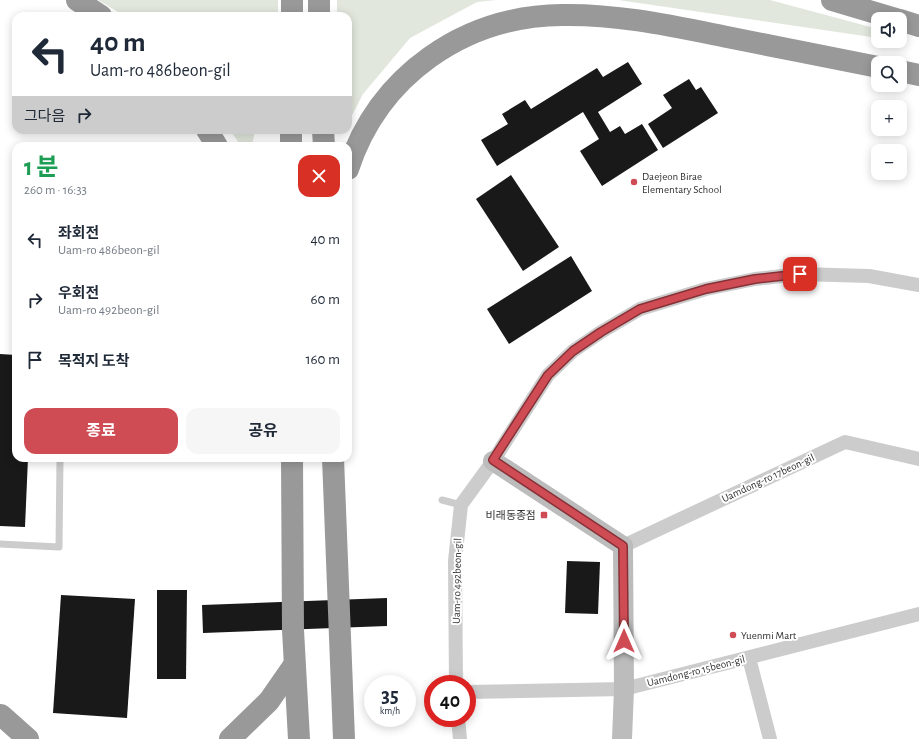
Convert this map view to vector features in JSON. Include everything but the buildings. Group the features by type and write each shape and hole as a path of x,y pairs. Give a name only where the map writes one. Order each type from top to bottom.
{"highway":[{"path":"77,0 95,12"},
{"path":"292,0 292,12"},
{"path":"318,0 319,12"},
{"path":"832,0 872,12"},
{"path":"352,158 361,137 372,118 394,89 422,62 436,52 476,32 523,18 582,15 642,21 871,66"},
{"path":"907,22 919,26"},
{"path":"907,72 919,75"},
{"path":"292,462 294,665 299,739"},
{"path":"334,462 344,739"},
{"path":"230,739 269,701 294,665"},
{"path":"1,713 28,739"}],"street":[{"name":"Uam-ro 492beon-gil","path":"456,675 455,560 461,505 493,460 548,375 573,351 601,332 640,309 706,289 755,279 800,274 869,276 919,285"},
{"name":"Uamdong-ro 17beon-gil","path":"623,546 845,442 919,459"},
{"path":"493,460 623,546 624,689 622,739"},
{"name":"Uamdong-ro 15beon-gil","path":"476,692 624,689 919,614"},
{"path":"749,658 770,739"},
{"path":"459,727 460,739"}],"lane":[{"path":"0,544 59,547 60,462"},
{"path":"442,500 461,505"}],"shaded area":[{"path":"98,0 278,0 278,12 118,12"},
{"path":"337,0 496,0 477,2 410,38 363,94 352,115 352,12 337,12"},
{"path":"618,0 770,0 871,27 871,37"},
{"path":"233,134 254,134 253,142 238,142"}],"place":[{"name":"Daejeon Birae Elementary School","path":"634,182"},
{"name":"비래동종점","path":"544,515"},
{"name":"Yuenmi Mart","path":"733,635"}],"route":[{"path":"624,641 623,546 493,460 548,375 573,351 601,332 640,309 706,289 755,279 800,274"}]}
